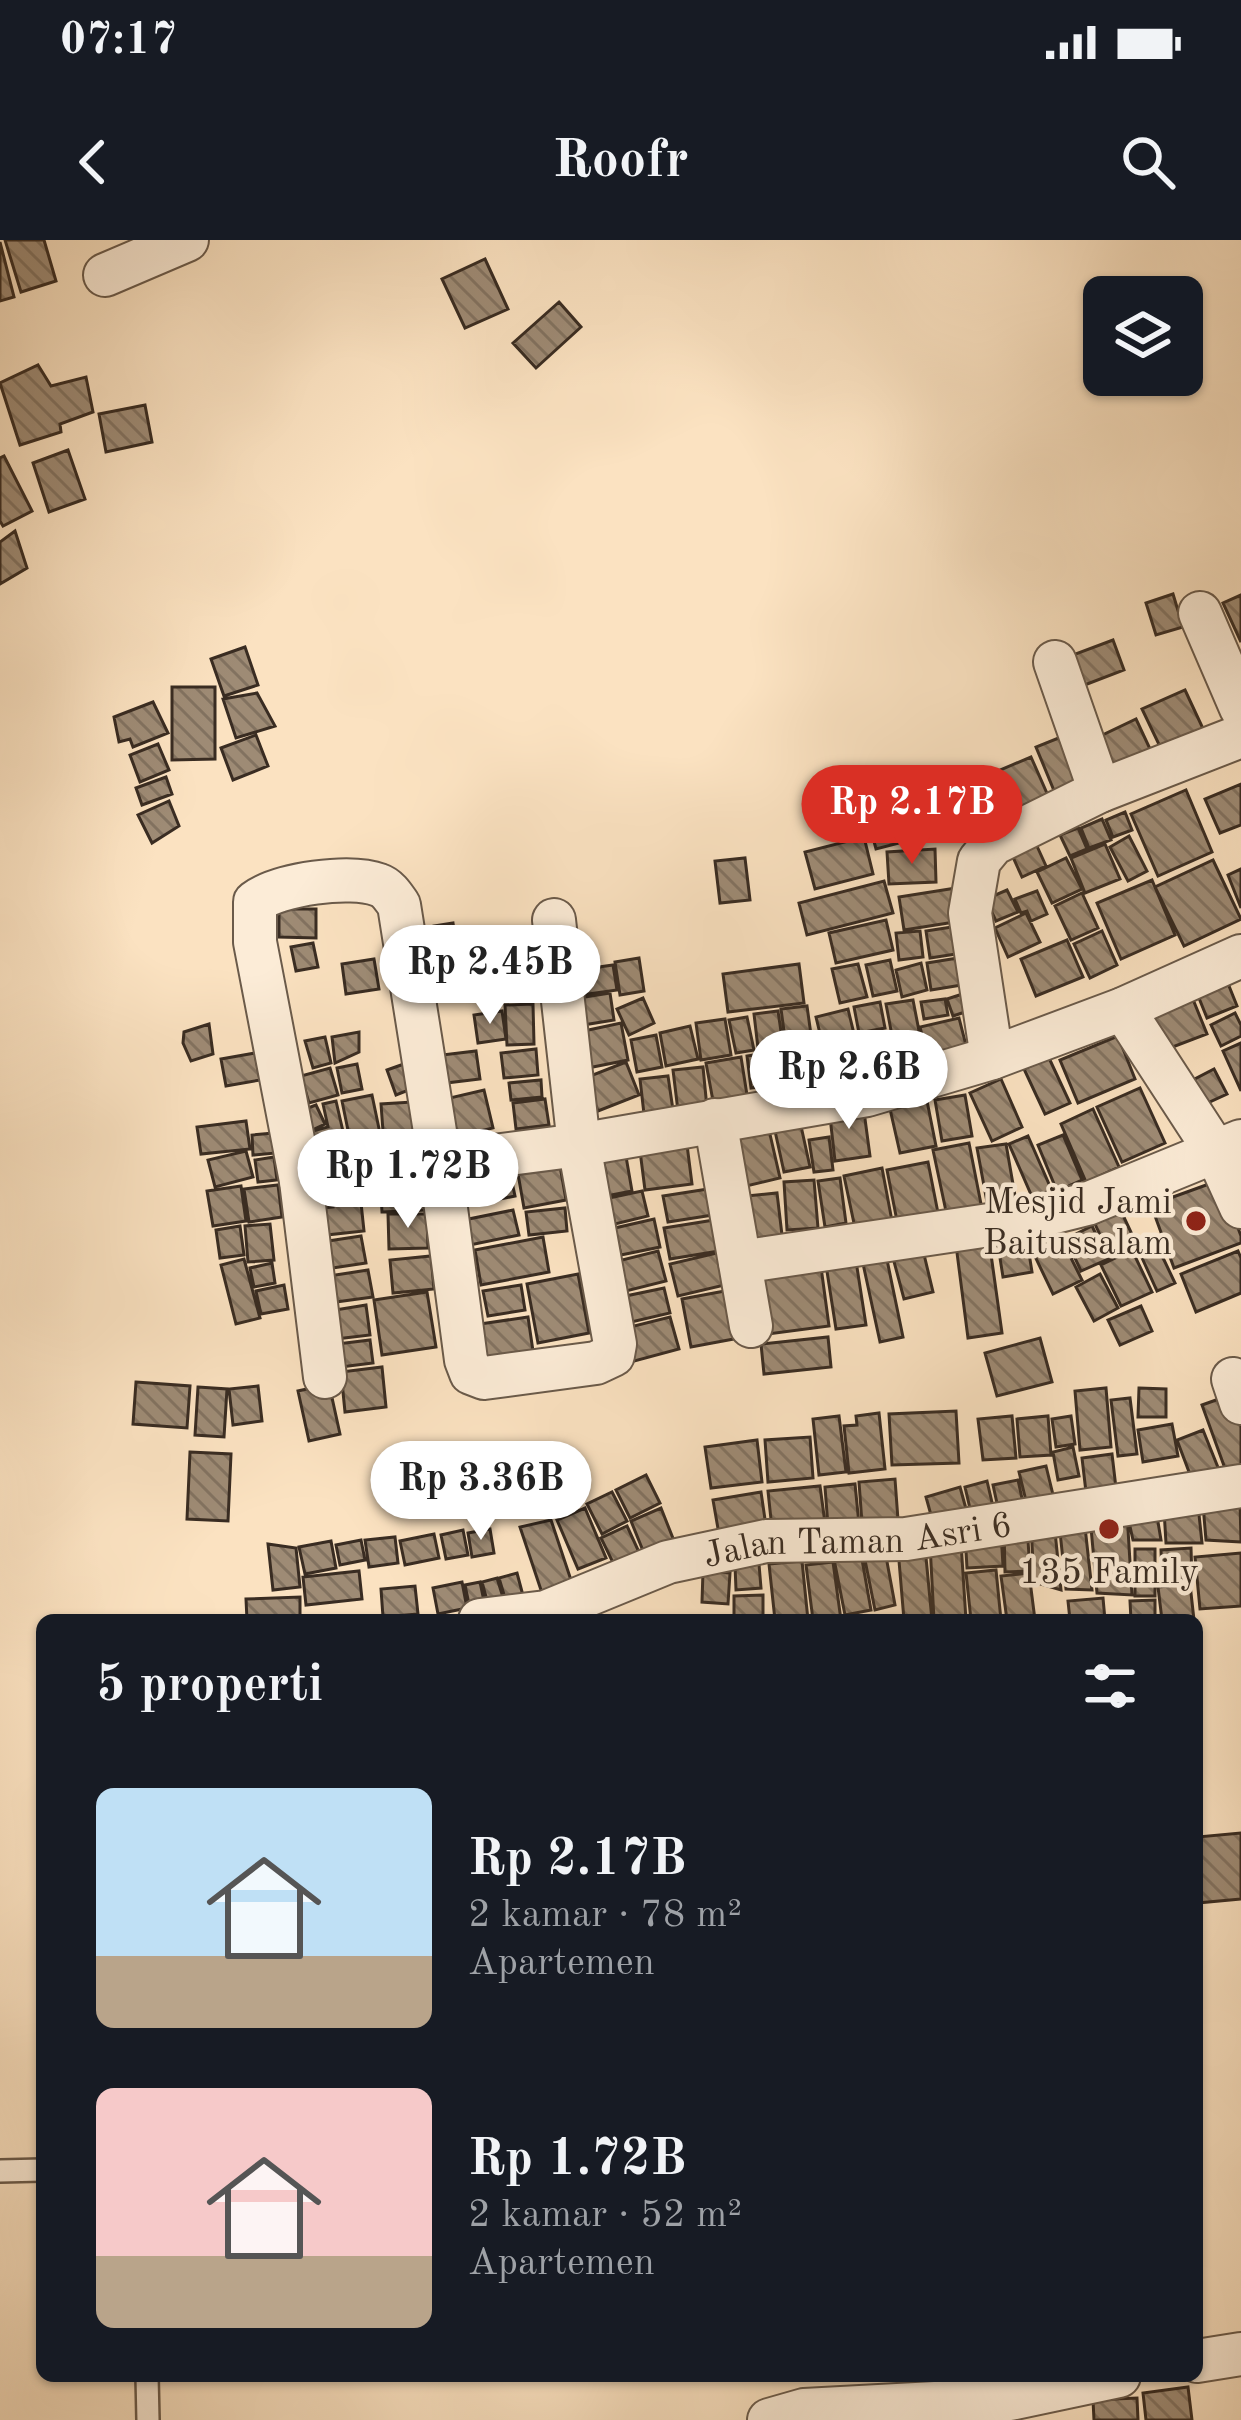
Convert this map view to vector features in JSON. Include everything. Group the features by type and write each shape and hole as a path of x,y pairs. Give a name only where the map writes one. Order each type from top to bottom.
{"street":[{"path":"105,274 187,240"},
{"path":"1200,613 1241,708"},
{"path":"1055,662 1100,791"},
{"path":"992,1058 970,913 979,861 993,844 1100,791 1241,736"},
{"path":"325,1377 302,1180 254,921 255,902 266,894 309,883 359,882 381,885 399,905 466,1360 477,1377 502,1378 596,1363 613,1355 615,1344 579,1145 554,920"},
{"path":"302,1180 579,1145 867,1096 992,1058 1123,1009 1241,956"},
{"path":"1123,1009 1229,1146 1241,1207"},
{"path":"715,1120 751,1326"},
{"path":"740,1262 1023,1220 1088,1204 1229,1146"},
{"name":"Jalan Taman Asri 6","path":"530,1614 546,1612 668,1562 766,1541 905,1539 1241,1486"},
{"path":"1203,2360 1241,2354"},
{"path":"769,2420 805,2410 1010,2399 1091,2382"}],"lane":[{"path":"0,2171 36,2170"},
{"path":"146,2382 148,2420"}],"building":[{"path":"5,240 44,240 56,281 21,292"},
{"path":"0,242 14,297 0,301"},
{"path":"485,259 508,309 465,328 442,279"},
{"path":"559,302 581,327 536,368 513,343"},
{"path":"38,365 51,386 86,377 93,412 60,424 61,432 20,445 0,383"},
{"path":"145,405 152,442 106,452 99,414"},
{"path":"68,450 85,499 49,512 33,463"},
{"path":"4,456 32,511 3,526 0,458"},
{"path":"15,531 27,568 0,584 0,542"},
{"path":"1173,594 1183,627 1156,635 1146,603"},
{"path":"1241,595 1241,642 1223,603"},
{"path":"1113,640 1124,670 1082,686 1070,656"},
{"path":"245,647 258,685 224,696 211,659"},
{"path":"172,687 215,687 215,759 172,760"},
{"path":"1185,690 1206,735 1164,755 1142,709"},
{"path":"257,693 275,726 236,738 223,699"},
{"path":"153,702 168,733 133,747 130,739 119,742 114,717"},
{"path":"1136,719 1151,751 1103,773 1088,742"},
{"path":"1071,733 1090,778 1055,793 1036,747"},
{"path":"256,735 268,766 233,780 221,748"},
{"path":"158,744 169,770 140,782 130,755"},
{"path":"1031,757 1053,807 1014,824 993,773"},
{"path":"166,777 172,794 142,805 136,788"},
{"path":"986,777 1009,829 978,843 954,792"},
{"path":"1241,784 1241,825 1220,833 1205,799"},
{"path":"1186,790 1212,852 1158,876 1131,814"},
{"path":"169,801 179,826 152,843 138,815"},
{"path":"932,807 938,833 876,849 869,823"},
{"path":"1125,812 1132,830 1113,837 1106,820"},
{"path":"1102,819 1111,840 1089,848 1081,828"},
{"path":"1078,828 1087,849 1070,856 1060,835"},
{"path":"1129,836 1147,871 1128,881 1110,847"},
{"path":"864,837 873,874 815,889 805,852"},
{"path":"1036,844 1046,866 1022,877 1012,855"},
{"path":"1105,844 1120,879 1085,893 1071,858"},
{"path":"935,849 936,882 889,884 887,852"},
{"path":"745,858 750,900 720,903 715,861"},
{"path":"1066,858 1082,889 1052,903 1037,872"},
{"path":"1213,860 1241,919 1184,946 1155,887"},
{"path":"1241,869 1241,908 1228,875"},
{"path":"1152,880 1175,935 1121,959 1097,903"},
{"path":"884,881 893,913 807,935 799,903"},
{"path":"956,888 961,921 904,930 899,897"},
{"path":"1007,890 1018,912 996,921 986,899"},
{"path":"1037,891 1047,914 1031,921 1015,899"},
{"path":"1082,893 1098,928 1071,940 1055,906"},
{"path":"279,909 316,909 316,938 279,937"},
{"path":"1026,913 1040,942 1008,957 995,928"},
{"path":"886,920 893,950 836,963 829,933"},
{"path":"453,923 462,984 443,986 434,926"},
{"path":"965,925 969,952 930,958 926,931"},
{"path":"920,931 923,957 899,960 896,933"},
{"path":"1102,931 1117,965 1090,978 1074,944"},
{"path":"1067,940 1083,977 1036,996 1021,959"},
{"path":"313,943 318,967 296,971 291,947"},
{"path":"970,956 974,983 931,990 927,963"},
{"path":"639,958 644,991 620,995 615,962"},
{"path":"374,959 379,989 346,994 342,964"},
{"path":"890,960 897,991 873,996 866,965"},
{"path":"921,963 927,990 902,997 896,970"},
{"path":"799,964 804,1003 728,1012 723,974"},
{"path":"858,964 867,997 840,1003 832,969"},
{"path":"613,965 617,990 567,997 564,972"},
{"path":"1223,971 1237,1006 1207,1018 1193,983"},
{"path":"972,991 977,1008 953,1016 947,999"},
{"path":"1190,992 1207,1034 1162,1051 1145,1010"},
{"path":"610,993 614,1020 571,1027 566,1000"},
{"path":"643,998 654,1023 629,1035 617,1009"},
{"path":"945,999 948,1015 924,1019 921,1002"},
{"path":"913,1000 920,1036 893,1041 886,1004"},
{"path":"880,1002 885,1028 859,1033 854,1007"},
{"path":"533,1004 534,1044 507,1045 505,1005"},
{"path":"807,1006 812,1042 786,1046 781,1009"},
{"path":"848,1009 854,1034 822,1042 816,1017"},
{"path":"502,1011 506,1039 478,1043 474,1015"},
{"path":"778,1011 783,1045 758,1048 754,1014"},
{"path":"1235,1013 1241,1036 1221,1046 1211,1025"},
{"path":"747,1017 754,1050 736,1053 729,1020"},
{"path":"959,1018 970,1061 931,1070 920,1027"},
{"path":"725,1019 731,1055 701,1060 696,1023"},
{"path":"621,1023 628,1060 578,1070 570,1034"},
{"path":"209,1024 213,1054 191,1061 184,1032"},
{"path":"690,1026 698,1059 666,1066 660,1033"},
{"path":"359,1032 359,1052 335,1063 332,1037"},
{"path":"884,1034 897,1069 872,1079 858,1044"},
{"path":"656,1035 662,1067 637,1072 631,1040"},
{"path":"1118,1036 1135,1079 1078,1103 1060,1060"},
{"path":"325,1037 331,1063 313,1068 305,1041"},
{"path":"853,1039 864,1069 833,1080 822,1050"},
{"path":"916,1042 926,1075 907,1081 897,1048"},
{"path":"1241,1043 1241,1091 1223,1051"},
{"path":"814,1045 820,1086 794,1090 788,1049"},
{"path":"536,1049 538,1075 504,1078 501,1053"},
{"path":"476,1051 480,1079 446,1083 442,1055"},
{"path":"783,1051 787,1083 751,1088 747,1056"},
{"path":"255,1053 260,1080 226,1086 221,1059"},
{"path":"741,1057 747,1095 713,1101 706,1063"},
{"path":"1049,1058 1070,1103 1045,1114 1024,1069"},
{"path":"626,1062 639,1095 598,1111 585,1078"},
{"path":"357,1064 362,1089 342,1093 337,1068"},
{"path":"404,1064 414,1088 396,1095 387,1070"},
{"path":"703,1067 707,1108 678,1111 673,1070"},
{"path":"330,1068 338,1095 309,1103 301,1076"},
{"path":"1214,1069 1227,1094 1203,1105 1191,1081"},
{"path":"668,1076 673,1110 644,1114 640,1079"},
{"path":"1001,1079 1022,1127 992,1141 970,1093"},
{"path":"541,1080 542,1097 511,1100 509,1083"},
{"path":"1140,1088 1165,1143 1122,1162 1097,1107"},
{"path":"484,1090 493,1128 450,1138 441,1100"},
{"path":"372,1095 382,1143 352,1150 342,1101"},
{"path":"965,1095 972,1136 942,1141 935,1100"},
{"path":"545,1099 549,1125 516,1129 513,1103"},
{"path":"336,1101 345,1140 313,1147 309,1132 328,1127 323,1104"},
{"path":"927,1101 936,1146 900,1153 890,1109"},
{"path":"412,1102 414,1143 384,1145 381,1104"},
{"path":"863,1104 870,1156 835,1161 829,1108"},
{"path":"316,1105 325,1124 310,1131 300,1111"},
{"path":"1093,1109 1119,1167 1086,1182 1061,1124"},
{"path":"246,1121 250,1149 201,1154 197,1127"},
{"path":"801,1126 810,1167 784,1172 775,1131"},
{"path":"769,1130 780,1178 738,1188 726,1140"},
{"path":"286,1132 287,1152 253,1155 252,1135"},
{"path":"1063,1135 1082,1180 1057,1191 1038,1145"},
{"path":"1028,1136 1052,1191 1033,1199 1009,1144"},
{"path":"686,1137 692,1184 645,1190 639,1143"},
{"path":"829,1137 833,1170 814,1172 809,1140"},
{"path":"969,1143 982,1209 947,1216 933,1150"},
{"path":"1006,1144 1017,1207 989,1213 977,1148"},
{"path":"624,1145 632,1191 596,1198 592,1176 606,1173 601,1150"},
{"path":"246,1151 253,1177 215,1187 208,1160"},
{"path":"274,1157 277,1180 258,1182 255,1160"},
{"path":"928,1162 939,1218 898,1226 887,1170"},
{"path":"508,1163 515,1196 462,1207 455,1173"},
{"path":"560,1166 566,1200 524,1208 518,1174"},
{"path":"882,1168 892,1221 855,1228 844,1176"},
{"path":"425,1177 426,1210 382,1212 380,1178"},
{"path":"840,1178 846,1223 825,1227 818,1181"},
{"path":"814,1180 818,1228 787,1230 784,1182"},
{"name":"Mesjid Jami Baitussalam","path":"1220,1180 1241,1243 1174,1268 1151,1205"},
{"path":"359,1184 364,1231 317,1236 313,1209 333,1207 330,1187"},
{"path":"278,1185 282,1217 249,1222 244,1189"},
{"path":"241,1186 246,1221 213,1226 207,1191"},
{"path":"708,1189 713,1215 668,1222 663,1196"},
{"path":"642,1191 648,1216 615,1224 609,1198"},
{"path":"777,1193 782,1235 741,1240 736,1197"},
{"path":"565,1208 567,1231 529,1235 526,1212"},
{"path":"513,1210 519,1235 460,1247 454,1222"},
{"path":"1121,1211 1137,1245 1110,1257 1095,1224"},
{"path":"388,1214 427,1214 428,1248 389,1249"},
{"path":"654,1219 660,1247 621,1255 615,1228"},
{"path":"714,1220 719,1251 670,1259 664,1228"},
{"path":"270,1224 274,1260 248,1262 245,1226"},
{"path":"240,1226 244,1255 220,1258 216,1230"},
{"path":"1092,1226 1108,1259 1081,1271 1066,1239"},
{"path":"1058,1232 1082,1280 1053,1294 1030,1246"},
{"path":"1026,1234 1032,1272 1003,1277 997,1239"},
{"path":"361,1236 366,1263 319,1270 315,1243"},
{"path":"543,1237 549,1272 481,1285 475,1250"},
{"path":"989,1240 1002,1333 968,1338 956,1245"},
{"path":"1155,1241 1175,1283 1157,1291 1138,1249"},
{"path":"922,1246 933,1292 904,1299 892,1254"},
{"path":"1132,1250 1152,1292 1121,1306 1101,1265"},
{"path":"658,1251 666,1281 614,1294 606,1264"},
{"path":"1238,1251 1241,1293 1196,1312 1181,1274"},
{"path":"721,1252 729,1284 678,1296 670,1264"},
{"path":"886,1255 903,1337 880,1342 862,1259"},
{"path":"431,1256 434,1289 393,1293 390,1260"},
{"path":"244,1259 260,1318 236,1324 221,1265"},
{"path":"856,1261 866,1325 836,1329 826,1265"},
{"path":"272,1263 275,1283 254,1287 250,1268"},
{"path":"821,1267 829,1326 760,1335 752,1276"},
{"path":"368,1270 373,1297 321,1304 316,1278"},
{"path":"578,1274 589,1333 538,1343 527,1284"},
{"path":"1100,1274 1118,1308 1094,1321 1076,1287"},
{"path":"284,1285 288,1309 261,1314 256,1291"},
{"path":"521,1285 525,1310 488,1316 483,1291"},
{"path":"664,1288 670,1313 627,1323 621,1297"},
{"path":"730,1290 739,1338 691,1347 682,1299"},
{"path":"427,1292 436,1347 382,1355 374,1300"},
{"path":"366,1305 370,1335 327,1340 323,1312"},
{"path":"1141,1306 1152,1331 1120,1345 1108,1320"},
{"path":"528,1317 534,1358 486,1365 480,1324"},
{"path":"670,1317 679,1349 627,1363 618,1330"},
{"path":"828,1337 831,1367 764,1374 761,1344"},
{"path":"1040,1338 1052,1382 997,1396 985,1353"},
{"path":"370,1340 373,1363 332,1368 329,1345"},
{"path":"382,1367 386,1407 345,1412 341,1372"},
{"path":"136,1382 190,1386 187,1428 133,1424"},
{"path":"329,1384 340,1434 309,1441 298,1391"},
{"path":"258,1386 262,1421 233,1425 229,1389"},
{"path":"198,1387 227,1389 224,1437 195,1435"},
{"path":"1106,1388 1111,1447 1080,1450 1075,1391"},
{"path":"1139,1388 1166,1389 1166,1417 1138,1417"},
{"path":"1233,1394 1241,1417 1241,1469 1227,1474 1202,1405"},
{"path":"1130,1398 1137,1454 1118,1456 1111,1400"},
{"path":"956,1411 959,1463 892,1465 889,1414"},
{"path":"879,1413 885,1469 849,1473 844,1426 857,1425 856,1416"},
{"path":"839,1416 846,1472 819,1475 813,1419"},
{"path":"1012,1416 1016,1458 983,1460 978,1419"},
{"path":"1048,1416 1051,1455 1020,1457 1017,1419"},
{"path":"1071,1416 1075,1444 1056,1447 1052,1419"},
{"path":"1172,1424 1178,1456 1143,1462 1138,1430"},
{"path":"1203,1430 1221,1475 1194,1485 1177,1440"},
{"path":"810,1437 813,1478 768,1482 765,1440"},
{"path":"757,1440 762,1482 711,1488 705,1447"},
{"path":"1073,1447 1079,1476 1058,1480 1053,1452"},
{"path":"190,1452 231,1454 228,1521 187,1519"},
{"path":"1112,1454 1116,1488 1086,1492 1082,1458"},
{"path":"1046,1466 1056,1507 1029,1513 1019,1472"},
{"path":"646,1475 660,1503 630,1518 616,1490"},
{"path":"895,1479 898,1520 862,1523 859,1482"},
{"path":"1018,1480 1025,1512 1000,1517 993,1485"},
{"path":"987,1481 994,1511 972,1517 965,1487"},
{"path":"855,1484 859,1524 828,1526 825,1487"},
{"path":"820,1486 825,1523 772,1529 768,1491"},
{"path":"960,1487 968,1516 934,1526 926,1497"},
{"path":"612,1492 627,1521 602,1534 587,1504"},
{"path":"761,1492 767,1533 720,1540 713,1500"},
{"path":"1240,1501 1241,1542 1206,1540 1203,1505"},
{"path":"1198,1505 1202,1543 1166,1543 1164,1510"},
{"path":"585,1508 606,1558 578,1569 557,1520"},
{"path":"661,1508 678,1551 648,1563 631,1521"},
{"path":"1156,1510 1161,1540 1133,1540 1127,1513"},
{"path":"1127,1513 1132,1595 1097,1593 1090,1517"},
{"path":"1084,1518 1092,1590 1066,1589 1059,1522"},
{"path":"551,1520 572,1583 542,1593 520,1527"},
{"path":"1054,1522 1061,1590 1034,1582 1031,1525"},
{"path":"1027,1525 1030,1571 1005,1572 1004,1529"},
{"path":"627,1526 644,1563 619,1575 601,1538"},
{"path":"490,1529 494,1553 472,1557 468,1533"},
{"path":"463,1530 468,1555 446,1559 441,1535"},
{"path":"1001,1532 1003,1566 967,1568 965,1534"},
{"path":"434,1534 439,1558 405,1565 400,1541"},
{"path":"395,1537 398,1563 369,1567 365,1540"},
{"path":"361,1540 365,1560 340,1565 336,1545"},
{"path":"331,1541 336,1568 305,1574 299,1547"},
{"path":"961,1543 966,1614 934,1614 930,1544"},
{"path":"268,1544 296,1548 300,1587 273,1590"},
{"path":"925,1547 931,1614 903,1614 898,1549"},
{"path":"1191,1548 1192,1579 1162,1580 1161,1550"},
{"path":"1135,1549 1155,1549 1155,1596 1135,1596"},
{"path":"885,1551 895,1605 875,1610 864,1555"},
{"path":"1241,1553 1241,1606 1200,1609 1195,1557"},
{"path":"861,1554 871,1610 845,1614 834,1559"},
{"path":"802,1561 807,1614 774,1614 769,1564"},
{"path":"833,1562 840,1614 812,1614 806,1565"},
{"path":"759,1564 761,1588 736,1590 735,1565"},
{"path":"996,1570 1000,1614 970,1614 966,1573"},
{"path":"359,1571 362,1599 306,1605 303,1577"},
{"path":"703,1571 730,1573 728,1604 702,1602"},
{"path":"517,1573 525,1603 508,1608 499,1578"},
{"path":"1029,1573 1034,1614 1006,1614 1001,1576"},
{"path":"497,1578 506,1607 490,1612 482,1582"},
{"path":"462,1582 467,1608 438,1614 433,1588"},
{"path":"480,1582 485,1606 470,1609 465,1585"},
{"path":"1190,1584 1193,1614 1161,1614 1158,1587"},
{"path":"415,1586 418,1614 383,1614 381,1589"},
{"path":"763,1595 763,1614 734,1614 734,1596"},
{"path":"300,1597 300,1614 247,1614 246,1599"},
{"path":"1103,1598 1104,1614 1069,1614 1068,1601"},
{"path":"1155,1600 1155,1614 1131,1614 1130,1601"},
{"path":"1241,1833 1241,1899 1203,1902 1203,1836"},
{"path":"1188,2387 1192,2420 1146,2420 1143,2393"},
{"path":"1137,2398 1138,2420 1094,2420 1093,2400"}],"place":[{"name":"Mesjid Jami Baitussalam","path":"1196,1221"},
{"name":"135 Family","path":"1109,1529"}]}
